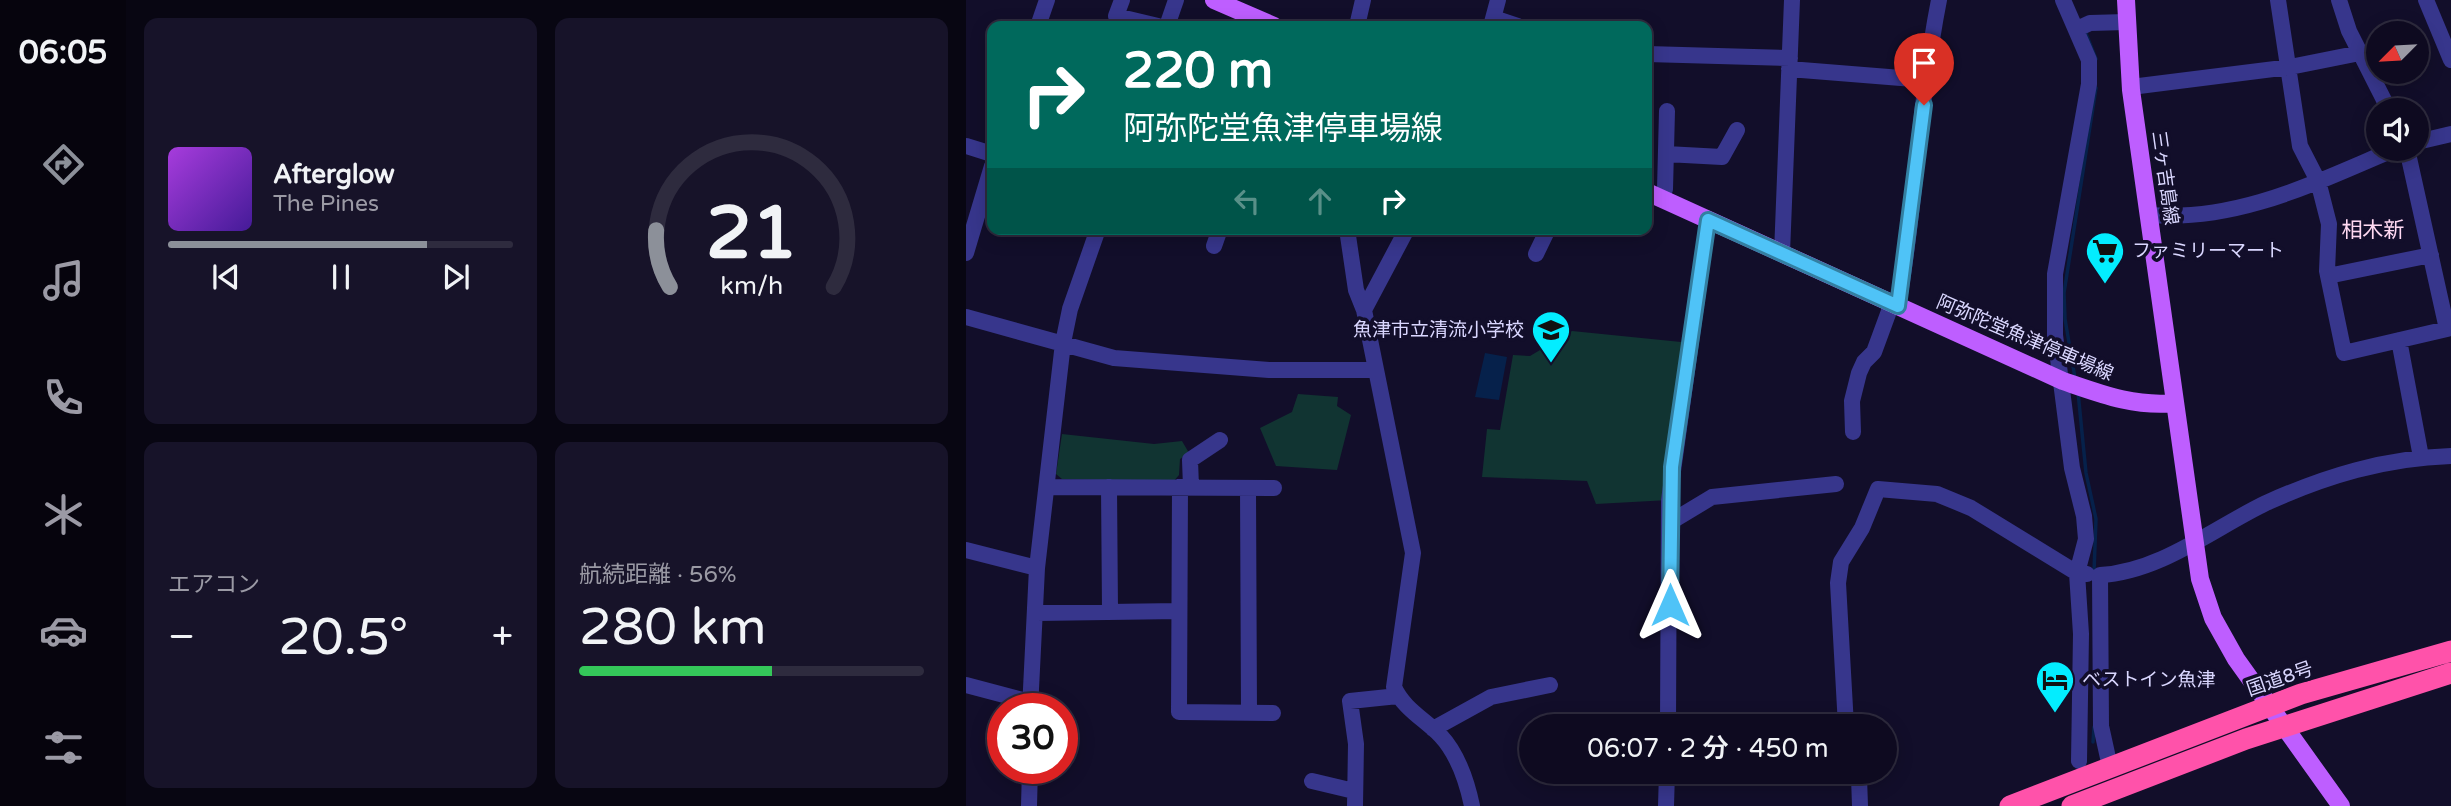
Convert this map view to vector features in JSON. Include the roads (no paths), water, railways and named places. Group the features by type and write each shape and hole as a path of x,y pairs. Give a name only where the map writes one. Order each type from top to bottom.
{"highway":[{"name":"国道8号","path":"2010,806 2269,705 2451,651"},
{"path":"2073,806 2103,800 2283,726 2451,673"}],"main road":[{"path":"1214,0 1262,21"},
{"name":"三ヶ吉島線","path":"2126,0 2131,87 2175,403"},
{"name":"阿弥陀堂魚津停車場線","path":"1654,195 2063,381 2115,399 2147,405 2175,403"},
{"path":"2175,403 2193,542 2200,579 2213,618 2236,659 2341,806"}],"street":[{"path":"1040,21 1047,0"},
{"path":"1122,0 1116,16 1137,21"},
{"path":"1169,21 1176,0"},
{"path":"1358,21 1363,0"},
{"path":"1492,21 1498,0"},
{"path":"1782,253 1792,0"},
{"path":"1853,432 1852,401 1859,373 1864,362 1874,352 1895,305 1912,214 1926,80 1939,0"},
{"path":"2063,0 2089,60 2089,84 2055,274 2055,335 2063,381 2072,468 2084,516 2086,539 2077,573 2081,634 2079,761"},
{"path":"2278,0 2300,146 2318,181 2329,224 2328,276 2344,353 2448,329 2410,161"},
{"path":"2339,0 2348,31 2383,98"},
{"path":"2426,0 2451,60"},
{"path":"2077,29 2090,23 2126,22"},
{"path":"2131,87 2290,67 2360,53"},
{"path":"1652,54 1790,64 1926,80"},
{"path":"1654,195 1665,189 1667,111"},
{"path":"1666,154 1721,157 1726,154 1737,130"},
{"path":"2429,139 2451,134"},
{"path":"966,146 987,153"},
{"path":"2149,215 2182,217 2230,212 2366,161"},
{"path":"966,253 987,183"},
{"path":"1668,714 1669,523 1672,467 1708,220"},
{"path":"1031,693 1037,568 1063,343 1070,309 1096,235"},
{"path":"1214,246 1218,235"},
{"path":"1348,235 1356,290 1364,310 1413,553 1394,687 1398,696 1452,751 1472,806"},
{"path":"1364,310 1404,235"},
{"path":"1536,254 1545,235"},
{"path":"2328,276 2431,255"},
{"path":"966,317 1114,358 1269,370 1374,370"},
{"path":"2399,340 2421,457"},
{"path":"1220,440 1190,460 1185,487 1179,611 1180,712 1273,713"},
{"path":"1845,714 1838,583 1841,562 1862,528 1878,489 1937,494 1971,508 2077,573 2113,575 2162,558 2264,504 2340,472 2421,457 2451,456"},
{"path":"1669,523 1712,497 1836,484"},
{"path":"1047,486 1274,488"},
{"path":"1109,487 1110,611"},
{"path":"1248,488 1249,713"},
{"path":"966,550 1037,568"},
{"path":"2100,575 2101,726 2110,767"},
{"path":"1035,612 1179,611"},
{"path":"966,685 992,693"},
{"path":"1433,729 1491,697 1550,685"},
{"path":"1312,781 1355,798 1356,744 1350,701 1398,696"},
{"path":"1029,806 1030,784"},
{"path":"1666,806 1667,784"},
{"path":"1849,784 1850,806"},
{"path":"1859,784 1860,806"}],"water":[{"path":"1485,353 1507,357 1499,400 1475,397"}],"waterway":[{"path":"2085,31 2096,59"},
{"path":"2075,378 2065,319 2064,293 2096,88"},
{"path":"2078,392 2086,473 2096,519 2094,572"},
{"path":"2093,742 2094,727"}],"place":[{"name":"ファミリーマート","path":"2105,285"},
{"name":"魚津市立清流小学校","path":"1551,364"},
{"name":"ベストイン魚津","path":"2055,714"}],"district":[{"name":"相木新","path":"2373,230"}]}
